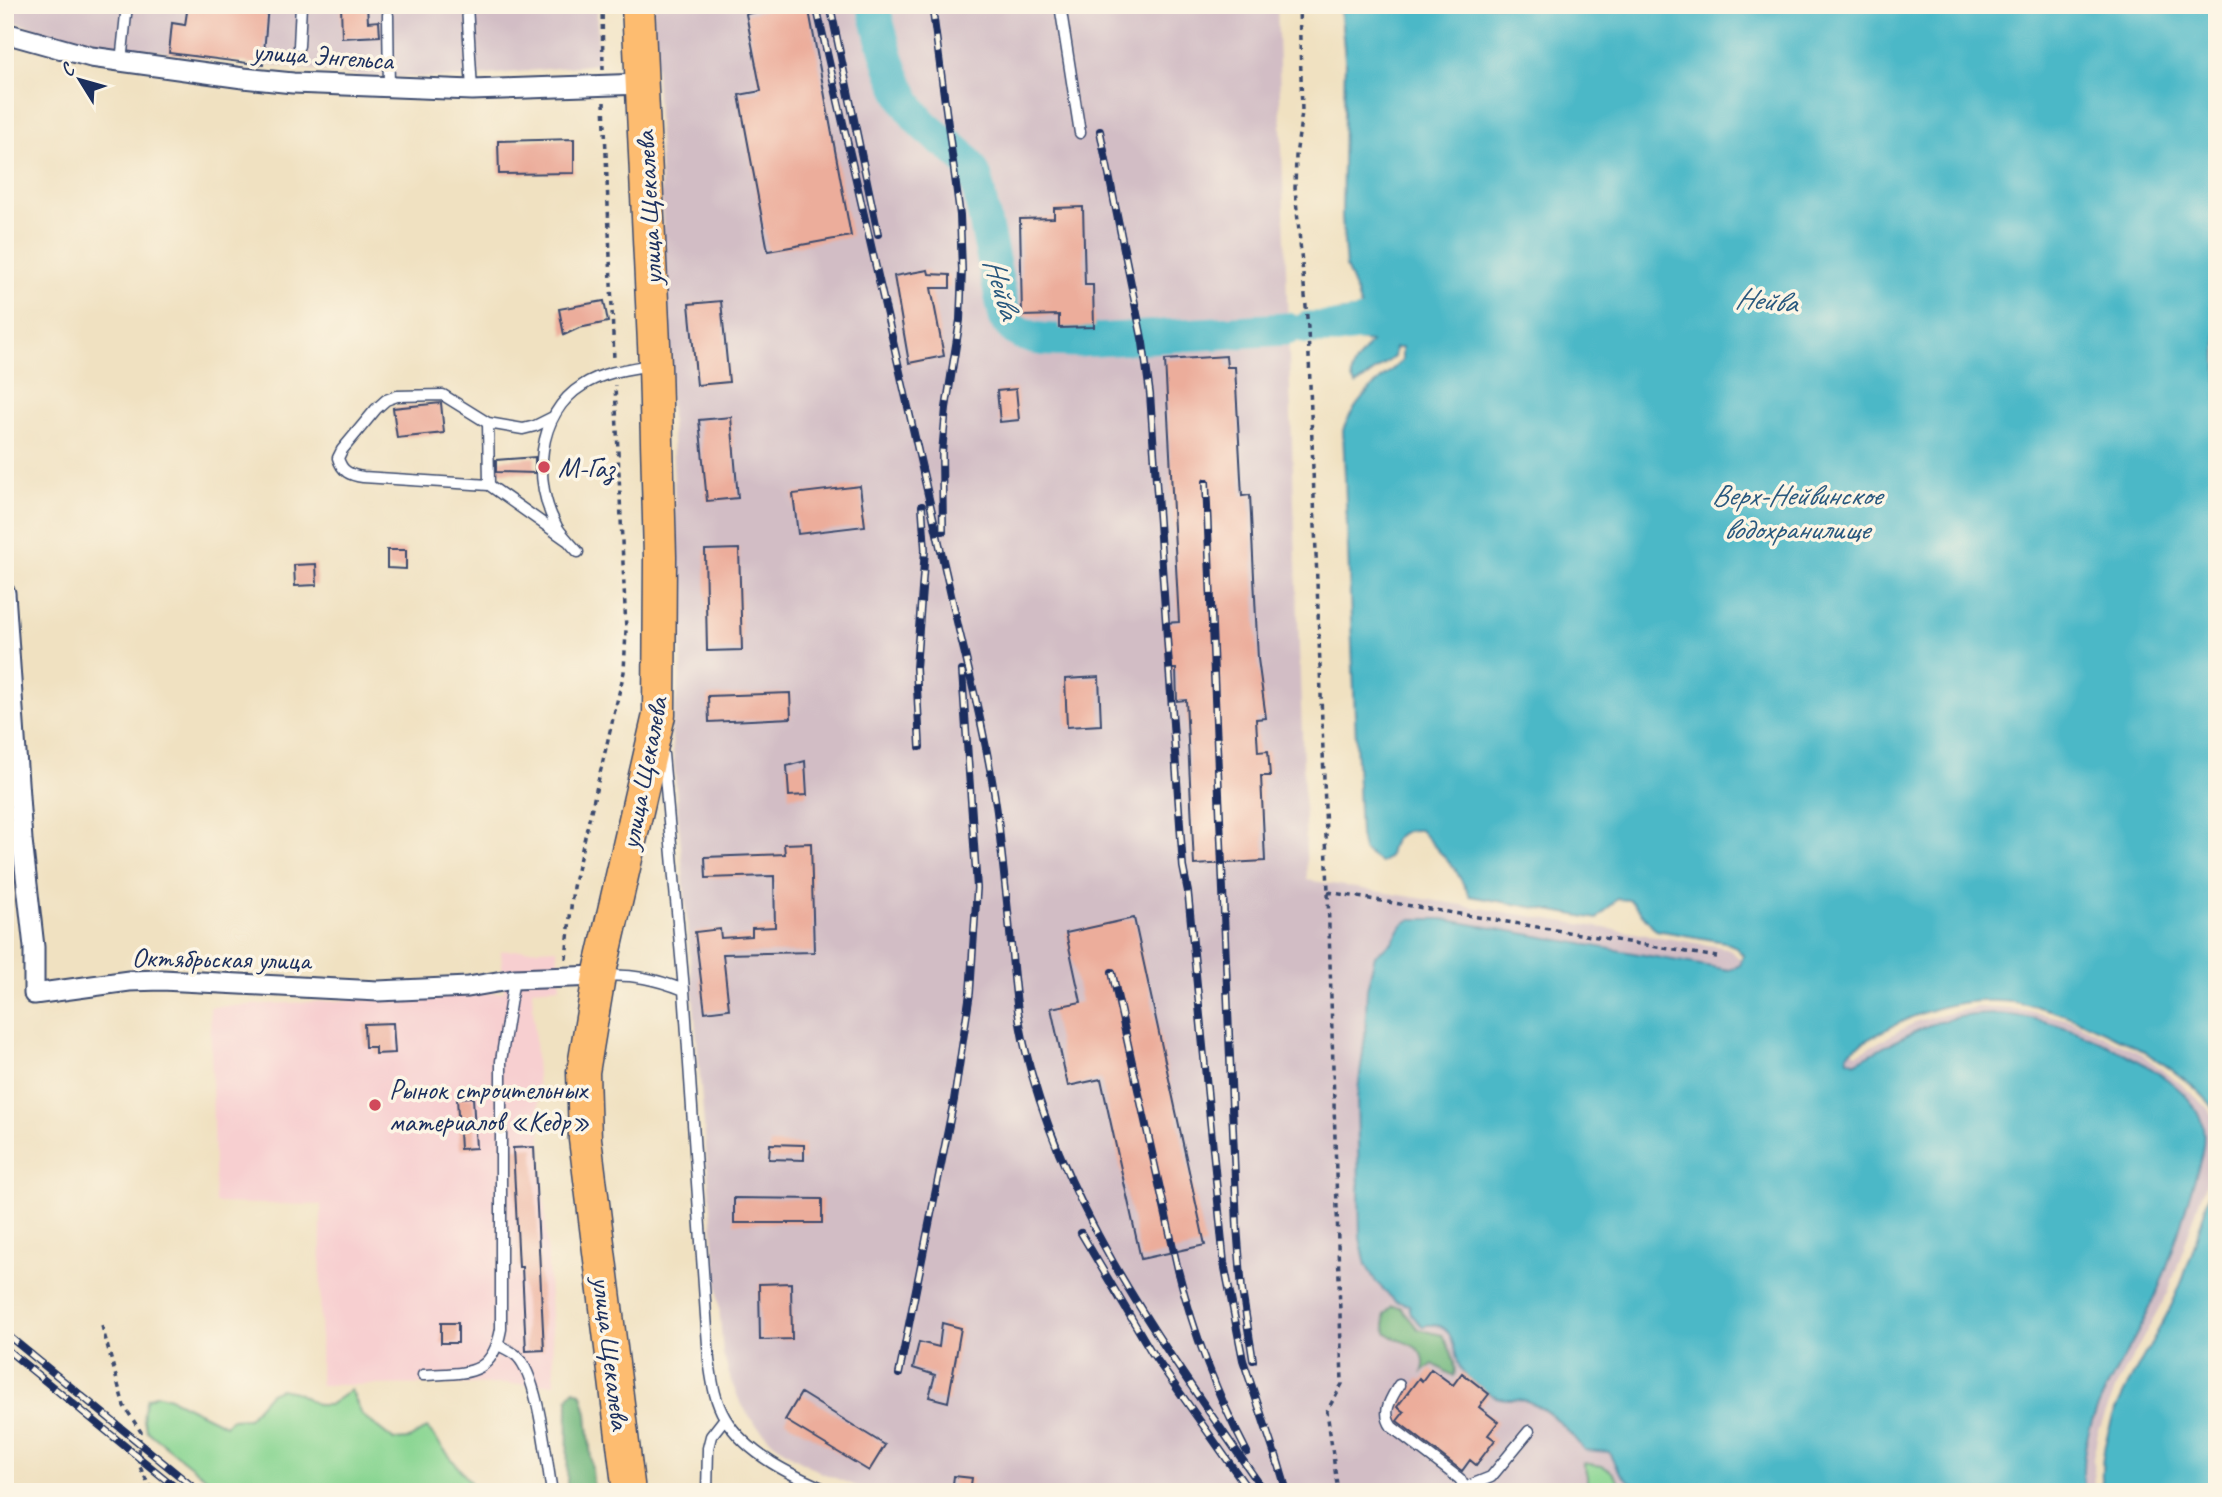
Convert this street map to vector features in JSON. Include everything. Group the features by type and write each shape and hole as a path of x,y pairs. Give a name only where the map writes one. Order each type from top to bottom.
{"main road":[{"name":"улица Щекалева","path":"629,1492 585,1139 583,1072 599,976 659,715 660,557 655,365 638,5"}],"street":[{"name":"улица Энгельса","path":"5,33 91,57 243,78 389,89 471,90 642,84"},
{"name":"Октябрьская улица","path":"5,593 22,840 34,947 34,994 130,981 162,980 378,991 468,987 514,979 599,976"}],"lane":[{"path":"121,62 127,5"},
{"path":"299,46 301,5"},
{"path":"467,5 471,90"},
{"path":"1060,5 1080,133"},
{"path":"388,16 389,89"},
{"path":"578,552 558,529 550,510 544,483 543,441 554,417 573,392 614,372 655,365"},
{"path":"554,417 523,429 488,423 443,394 397,396 386,400 376,410 338,458 344,471 351,475 489,485 568,541"},
{"path":"488,423 489,485"},
{"path":"659,715 684,990 713,1387 725,1418 751,1447 767,1459 831,1492"},
{"path":"599,976 627,974 655,978 684,990"},
{"path":"423,1375 476,1371 492,1356 498,1345 501,1329 501,1061 514,979"},
{"path":"498,1345 517,1356 527,1372 544,1439 552,1492"},
{"path":"1399,1385 1388,1406 1387,1421 1460,1479 1465,1491 1471,1485 1491,1477 1529,1431"},
{"path":"707,1492 708,1448 711,1436 725,1418"}],"path":[{"path":"565,977 573,887 624,672 626,630 602,5"},
{"path":"1299,5 1303,112 1296,156 1295,188 1308,328 1342,1384 1327,1411 1338,1492"},
{"path":"1328,892 1717,957"},
{"path":"102,1326 124,1406 141,1432 137,1456 140,1471 153,1492"}],"shaded area":[{"path":"5,5 597,5 598,64 459,78 370,77 96,44 51,35 5,18"},
{"path":"653,5 1277,5 1307,880 1727,948 1857,1054 1917,1021 1977,1007 2024,1010 2070,1020 2140,1053 2180,1083 2209,1109 2217,1125 2207,1179 2169,1291 2116,1387 2098,1433 2093,1458 2094,1492 872,1492 822,1473 794,1457 773,1442 754,1423 740,1402 723,1354 671,728 682,666"},
{"name":"Рынок строительных материалов «Кедр»","path":"557,948 560,987 532,989 555,1384 320,1385 321,1205 215,1203 210,1007 504,992 501,951"}],"green space":[{"path":"1392,1306 1400,1307 1418,1329 1442,1335 1450,1349 1454,1376 1433,1364 1423,1372 1424,1362 1418,1349 1386,1332 1384,1315"},
{"path":"280,1389 295,1392 318,1405 329,1405 351,1390 362,1415 394,1440 409,1439 427,1428 478,1492 224,1492 147,1431 144,1423 147,1399 157,1394 225,1425 232,1419 248,1418 270,1393"},
{"path":"574,1390 582,1394 587,1414 594,1492 567,1492 568,1398"},
{"path":"1583,1463 1610,1470 1622,1485 1636,1492 1583,1492 1587,1474"}],"water":[{"name":"Верх-Нейвинское водохранилище","path":"1340,5 2217,5 2217,1112 2197,1090 2173,1070 2120,1039 2061,1014 2005,1001 1948,1005 1918,1015 1861,1043 1847,1054 1848,1059 1856,1062 1918,1030 1948,1019 1970,1015 2013,1015 2076,1031 2125,1054 2158,1072 2186,1096 2196,1109 2202,1123 2204,1139 2199,1166 2155,1296 2102,1397 2093,1420 2083,1467 2085,1492 1650,1492 1625,1477 1616,1467 1609,1452 1584,1450 1566,1428 1544,1410 1527,1401 1496,1397 1468,1378 1462,1371 1453,1343 1444,1328 1435,1325 1422,1326 1411,1314 1409,1305 1395,1301 1376,1282 1366,1265 1360,1238 1357,1098 1365,1037 1367,989 1375,955 1392,942 1402,925 1411,919 1442,919 1729,970 1740,965 1743,955 1725,942 1656,930 1630,900 1617,899 1597,919 1470,896 1455,869 1420,830 1407,831 1398,836 1392,844 1389,857 1381,863 1363,850 1360,835 1343,430 1361,400 1402,361 1402,348 1395,348 1394,357 1356,385 1353,369 1371,342 1337,337 1338,312 1361,309 1346,267 1342,217 1345,59"},
{"path":"2217,1167 2217,1492 2103,1492 2102,1466 2106,1440 2114,1416 2181,1284"}],"building":[{"path":"188,5 268,5 263,65 169,53 172,23 185,25"},
{"path":"341,5 367,5 368,22 379,21 380,36 342,38"},
{"path":"771,5 808,5 851,236 768,251 739,95 761,91 746,14 771,9"},
{"path":"574,139 574,173 499,174 498,141"},
{"path":"1083,207 1085,285 1093,285 1094,327 1059,328 1059,315 1022,316 1020,219 1054,218 1054,208"},
{"path":"928,270 929,274 950,275 950,288 931,288 944,356 909,363 894,276"},
{"path":"604,301 608,322 579,328 564,335 559,309"},
{"path":"721,301 729,382 697,385 689,304"},
{"path":"1226,356 1227,367 1235,367 1242,496 1250,495 1258,659 1266,718 1256,719 1258,752 1268,751 1270,776 1261,776 1265,861 1194,865 1186,700 1177,701 1176,669 1167,669 1165,623 1179,622 1165,360"},
{"path":"1016,389 1019,420 1000,422 997,391"},
{"path":"441,403 444,433 397,438 393,408"},
{"path":"731,417 738,498 707,501 699,420"},
{"path":"535,457 535,473 496,472 496,460"},
{"path":"860,486 865,526 798,534 793,494"},
{"path":"739,549 742,650 707,651 705,550"},
{"path":"387,550 406,550 406,569 387,568"},
{"path":"316,564 317,585 295,586 294,565"},
{"path":"1099,677 1101,725 1067,727 1065,679"},
{"path":"790,693 791,718 709,722 708,696"},
{"path":"805,761 807,795 789,796 787,766"},
{"path":"811,843 814,952 723,954 729,1009 705,1012 695,932 720,929 721,938 752,936 752,928 775,927 774,876 706,878 705,857 785,854 784,844"},
{"path":"1134,918 1205,1245 1141,1259 1101,1079 1068,1086 1051,1008 1081,1002 1066,933"},
{"path":"393,1023 395,1053 375,1054 375,1047 365,1047 364,1024"},
{"path":"473,1097 476,1148 460,1149 457,1098"},
{"path":"770,1144 804,1145 804,1160 769,1159"},
{"path":"534,1147 544,1350 526,1351 513,1148"},
{"path":"734,1198 822,1199 822,1223 734,1223"},
{"path":"791,1283 792,1339 760,1340 759,1284"},
{"path":"441,1323 458,1323 458,1343 441,1343"},
{"path":"942,1323 961,1328 948,1402 929,1397 935,1375 913,1368 919,1342 939,1347"},
{"path":"1431,1369 1453,1385 1462,1373 1489,1394 1479,1407 1498,1422 1488,1435 1495,1440 1476,1465 1470,1460 1462,1471 1397,1421 1404,1412 1397,1407 1419,1378 1422,1381"},
{"path":"801,1393 885,1445 869,1471 785,1420"},
{"path":"954,1476 972,1478 970,1492 952,1492"}],"waterway":[{"name":"Нейва","path":"873,5 890,66 903,95 927,129 958,153 976,178 1005,317 1018,332 1047,340 1078,341 1287,329"},
{"name":"Нейва","path":"1308,328 1338,328 1383,321"}],"railway":[{"path":"816,5 982,728 999,827 1019,1016 1025,1048 1043,1109 1065,1168 1124,1280 1192,1388 1265,1492"},
{"path":"830,5 878,234"},
{"path":"932,5 960,215 962,270 960,320 942,453 943,531"},
{"path":"1100,131 1143,343 1150,394 1183,867 1188,892 1224,1263 1243,1360 1278,1464"},
{"path":"1206,482 1237,1226 1242,1290 1253,1360"},
{"path":"920,747 916,668 925,550 922,506"},
{"path":"899,1374 954,1100 970,993 977,888 962,671"},
{"path":"1112,972 1184,1294 1216,1386 1247,1452"},
{"path":"1081,1233 1152,1353 1250,1492"},
{"path":"5,1333 199,1492"},
{"path":"5,1348 181,1492"},
{"path":"1276,1455 1287,1492"}],"place":[{"name":"М-Газ","path":"544,467"},
{"name":"Рынок строительных материалов «Кедр»","path":"375,1105"}]}
